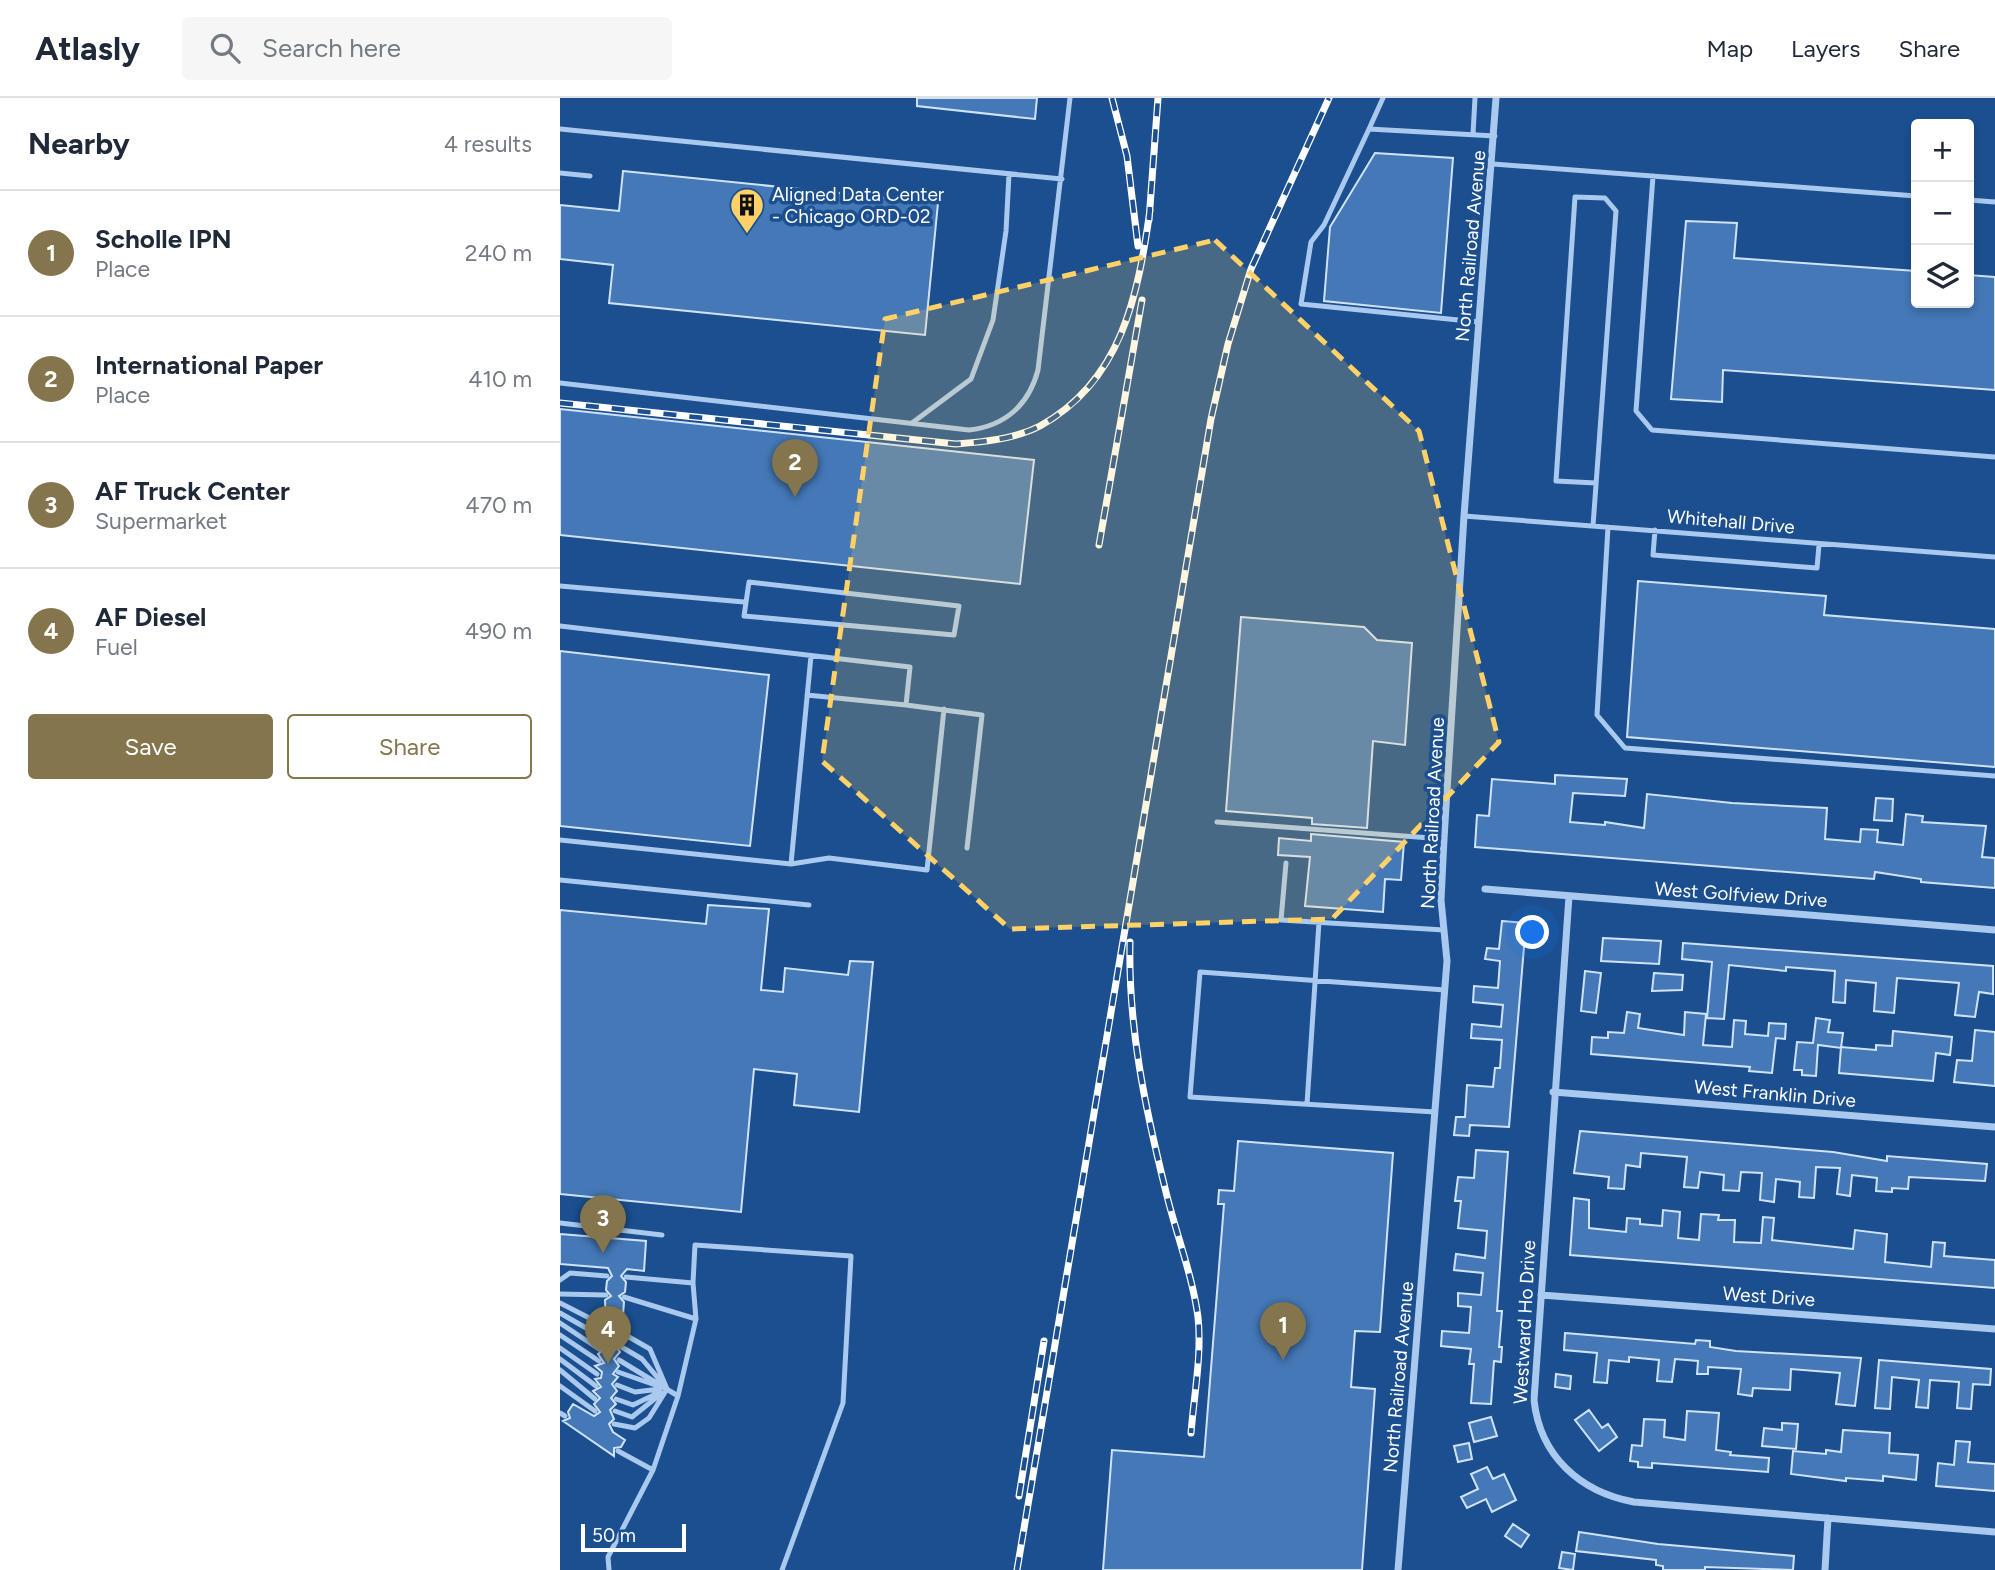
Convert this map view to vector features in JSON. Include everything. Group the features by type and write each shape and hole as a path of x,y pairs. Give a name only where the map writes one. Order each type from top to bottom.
{"street":[{"name":"North Railroad Avenue","path":"1398,1570 1447,961 1441,900 1444,839 1464,516 1496,98"},
{"name":"West Golfview Drive","path":"1485,889 1995,930"},
{"name":"Westward Ho Drive","path":"1569,896 1553,1092 1535,1413 1550,1450 1573,1477 1605,1496 1634,1502 1995,1532"},
{"name":"West Franklin Drive","path":"1553,1092 1995,1127"},
{"name":"West Drive","path":"1541,1294 1995,1329"},
{"path":"1825,1570 1828,1518"}],"lane":[{"path":"560,383 970,430 987,428 1023,405 1033,390 1062,179 1070,98"},
{"path":"1383,98 1324,225 1311,242 1301,303 1478,322"},
{"path":"1473,134 1475,98"},
{"path":"560,129 1062,179"},
{"path":"1369,129 1495,135"},
{"path":"1493,164 1911,196"},
{"path":"560,173 590,176"},
{"path":"912,423 971,379 993,320 1006,231 1009,174"},
{"path":"1653,176 1636,411 1652,430 1995,457"},
{"path":"1593,526 1616,211 1605,198 1576,197 1556,481 1596,483"},
{"path":"1974,200 1995,202"},
{"name":"Whitehall Drive","path":"1464,516 1995,557"},
{"path":"1608,527 1597,715 1625,748 1995,776"},
{"path":"1655,530 1653,555 1817,568 1818,545"},
{"path":"749,582 958,606 954,635 744,615 744,603 749,582"},
{"path":"560,586 744,603"},
{"path":"560,626 909,667 906,705"},
{"path":"790,864 811,656"},
{"path":"807,695 982,715 967,848"},
{"path":"560,840 790,864 829,858 928,870 944,709"},
{"path":"1217,821 1444,839"},
{"path":"1286,863 1282,920 1444,930"},
{"path":"560,880 808,905"},
{"path":"1307,1104 1320,922"},
{"path":"1435,1112 1190,1097 1200,972 1445,990"},
{"path":"560,1223 662,1235"},
{"path":"609,1570 608,1557 653,1469 678,1396 696,1320 693,1283 695,1245 851,1256 843,1403 782,1570"},
{"path":"560,1280 570,1273 607,1276"},
{"path":"626,1277 693,1283"},
{"path":"560,1294 606,1295"},
{"path":"624,1297 696,1320"},
{"path":"560,1303 601,1324"},
{"path":"560,1313 600,1336"},
{"path":"560,1323 599,1349"},
{"path":"622,1333 650,1349 667,1389"},
{"path":"560,1335 598,1362"},
{"path":"621,1346 642,1359 667,1389"},
{"path":"560,1348 597,1374"},
{"path":"560,1359 596,1387"},
{"path":"619,1360 678,1396"},
{"path":"560,1370 595,1399"},
{"path":"618,1372 667,1389"},
{"path":"617,1385 635,1392 667,1389"},
{"path":"560,1386 594,1411"},
{"path":"616,1399 633,1405 667,1389"},
{"path":"615,1411 632,1417 667,1389"},
{"path":"614,1424 635,1428 649,1418 667,1389"},
{"path":"618,1451 653,1469"}],"highlighted area":[{"path":"1215,240 1419,431 1499,742 1332,919 1010,929 822,761 885,319"}],"building":[{"path":"917,98 1037,98 1035,119 917,106"},
{"path":"1375,153 1453,158 1441,313 1324,301 1330,227"},
{"name":"Aligned Data Center - Chicago ORD-02","path":"623,171 938,203 925,335 609,303 613,265 560,259 560,205 619,211"},
{"path":"1686,221 1737,223 1734,258 1911,271 1911,308 1974,308 1974,275 1995,277 1995,390 1723,370 1722,402 1671,399"},
{"path":"560,409 1034,460 1020,584 560,535"},
{"path":"1638,581 1826,596 1824,615 1995,629 1995,767 1627,737"},
{"path":"1241,617 1364,627 1377,640 1412,643 1405,745 1373,741 1367,828 1312,824 1312,818 1226,811"},
{"path":"560,651 769,675 750,846 560,826"},
{"path":"1555,775 1627,779 1625,796 1573,793 1570,822 1605,825 1605,822 1644,828 1647,794 1732,803 1827,808 1825,839 1860,842 1861,829 1878,830 1877,842 1903,845 1906,814 1923,816 1922,822 1986,826 1982,857 1995,858 1995,888 1921,882 1921,879 1875,872 1874,879 1475,847 1477,815 1489,816 1492,779 1555,784"},
{"path":"1876,798 1893,799 1892,821 1874,820"},
{"path":"1311,834 1404,842 1401,880 1385,879 1383,912 1305,906 1310,857 1278,855 1279,838 1311,841"},
{"path":"708,905 769,909 761,990 783,992 785,968 848,975 850,961 873,962 859,1112 794,1105 797,1074 754,1069 741,1212 560,1194 560,910 706,924"},
{"path":"1502,921 1526,923 1509,1127 1470,1125 1469,1136 1454,1135 1456,1117 1465,1117 1467,1085 1493,1087 1495,1068 1500,1068 1502,1040 1471,1038 1472,1024 1501,1027 1503,1005 1473,1002 1474,986 1498,988 1500,961 1485,959 1487,948 1499,949"},
{"path":"1603,938 1661,941 1659,964 1601,961"},
{"path":"1683,943 1993,966 1993,994 1979,992 1975,1017 1955,1015 1959,983 1897,978 1894,1013 1874,1011 1876,983 1846,980 1845,1003 1833,1002 1835,971 1786,967 1786,971 1729,965 1724,1019 1707,1018 1712,962 1682,959"},
{"path":"1585,971 1601,973 1596,1013 1581,1011"},
{"path":"1654,973 1683,975 1682,990 1652,991"},
{"path":"1627,1012 1640,1014 1638,1028 1684,1035 1685,1012 1706,1014 1703,1045 1732,1047 1734,1020 1746,1021 1745,1034 1768,1036 1769,1023 1786,1024 1785,1039 1776,1038 1772,1073 1749,1071 1750,1067 1591,1054 1592,1037 1608,1038 1608,1032 1624,1033"},
{"path":"1816,1018 1830,1020 1828,1032 1843,1033 1841,1048 1818,1045 1816,1076 1802,1075 1802,1070 1794,1070 1797,1042 1813,1043"},
{"path":"1975,1030 1995,1032 1995,1086 1954,1082 1957,1060 1972,1061"},
{"path":"1893,1031 1952,1037 1950,1055 1936,1053 1933,1081 1839,1073 1841,1047 1876,1050 1876,1045 1892,1046"},
{"path":"1580,1131 1833,1152 1887,1161 1887,1156 1987,1164 1985,1181 1909,1177 1908,1189 1892,1188 1892,1192 1876,1191 1877,1178 1852,1175 1850,1196 1837,1194 1840,1168 1816,1167 1814,1198 1799,1197 1800,1182 1776,1179 1774,1202 1760,1200 1762,1173 1741,1172 1739,1191 1723,1190 1724,1175 1700,1172 1698,1188 1684,1187 1687,1157 1641,1153 1640,1167 1626,1165 1624,1189 1608,1188 1609,1177 1574,1173"},
{"path":"1238,1141 1393,1153 1380,1332 1355,1331 1351,1387 1375,1389 1362,1570 1103,1570 1112,1450 1204,1457 1224,1204 1218,1204 1219,1190 1234,1191"},
{"path":"1476,1150 1508,1152 1497,1311 1502,1311 1499,1347 1502,1347 1501,1362 1494,1361 1491,1404 1471,1403 1474,1364 1469,1364 1471,1349 1441,1346 1442,1331 1469,1333 1471,1307 1458,1306 1458,1293 1481,1295 1483,1273 1454,1270 1456,1254 1485,1258 1487,1231 1458,1228 1461,1201 1455,1201 1458,1177 1474,1178"},
{"path":"1574,1198 1589,1200 1589,1228 1626,1232 1627,1218 1640,1219 1640,1224 1662,1226 1663,1210 1680,1212 1678,1238 1699,1240 1701,1214 1719,1215 1718,1220 1735,1220 1734,1242 1761,1243 1763,1217 1774,1218 1772,1240 1853,1249 1855,1230 1887,1234 1885,1262 1931,1267 1933,1242 1945,1243 1944,1256 1995,1260 1995,1288 1570,1255"},
{"path":"560,1234 646,1241 644,1271 627,1269 621,1276 626,1282 625,1292 619,1296 624,1302 622,1328 617,1332 621,1341 615,1345 620,1352 614,1359 619,1366 613,1374 618,1377 612,1384 617,1391 611,1398 616,1404 610,1410 614,1419 609,1424 613,1432 625,1440 621,1447 614,1448 614,1456 563,1421 570,1418 568,1412 573,1404 594,1416 600,1412 594,1404 600,1398 593,1391 601,1387 595,1379 601,1378 602,1372 595,1366 604,1363 598,1354 604,1349 597,1340 605,1337 600,1329 606,1326 605,1300 611,1296 606,1290 607,1281 612,1276 608,1268 560,1264"},
{"path":"1565,1333 1695,1344 1696,1340 1710,1341 1710,1347 1736,1351 1861,1358 1855,1406 1836,1404 1840,1373 1791,1369 1790,1390 1753,1388 1752,1396 1738,1394 1741,1369 1708,1367 1708,1374 1697,1374 1698,1361 1675,1359 1672,1382 1657,1381 1659,1360 1629,1357 1629,1362 1609,1360 1607,1383 1594,1382 1597,1353 1564,1350"},
{"path":"1879,1360 1991,1369 1990,1385 1973,1384 1971,1409 1957,1408 1959,1382 1930,1380 1928,1408 1916,1407 1919,1380 1892,1377 1890,1409 1875,1408"},
{"path":"1556,1374 1571,1376 1570,1389 1555,1387"},
{"path":"1589,1410 1602,1428 1608,1424 1617,1437 1599,1451 1575,1420"},
{"path":"1687,1411 1719,1413 1716,1450 1731,1452 1730,1455 1769,1458 1768,1472 1652,1463 1652,1468 1638,1467 1638,1462 1630,1461 1632,1445 1642,1446 1644,1419 1665,1420 1664,1437 1685,1440"},
{"path":"1491,1417 1497,1436 1474,1442 1469,1423"},
{"path":"1782,1423 1798,1424 1796,1449 1762,1446 1764,1428 1782,1430"},
{"path":"1843,1430 1890,1433 1889,1453 1918,1455 1916,1480 1883,1476 1883,1481 1846,1478 1846,1481 1791,1474 1793,1451 1826,1454 1826,1450 1841,1452"},
{"path":"1956,1441 1970,1442 1968,1462 1995,1464 1995,1491 1936,1486 1938,1463 1954,1465"},
{"path":"1469,1443 1472,1459 1458,1462 1454,1446"},
{"path":"1487,1467 1493,1479 1504,1474 1516,1500 1492,1512 1486,1499 1467,1508 1461,1497 1478,1489 1471,1474"},
{"path":"1513,1524 1529,1535 1521,1547 1505,1536"},
{"path":"1579,1532 1658,1544 1794,1556 1793,1570 1705,1567 1705,1570 1663,1570 1663,1566 1656,1565 1656,1560 1576,1551"},
{"path":"1562,1552 1575,1554 1573,1570 1559,1568"}],"railway":[{"path":"1112,98 1127,156 1138,246"},
{"path":"1149,220 1158,98"},
{"path":"1017,1570 1211,419 1228,344 1251,269 1329,98"},
{"path":"560,403 956,444 1020,434 1040,426 1068,407 1090,385 1108,360 1132,304 1150,210"},
{"path":"1099,545 1142,300"},
{"path":"1130,942 1132,1004 1145,1097 1198,1317 1198,1360 1191,1433"},
{"path":"1019,1496 1044,1341"}],"place":[{"name":"Aligned Data Center - Chicago ORD-02","path":"747,235"},
{"name":"International Paper","path":"795,497"},
{"name":"AF Truck Center","path":"603,1253"},
{"name":"Scholle IPN","path":"1283,1360"},
{"name":"AF Diesel","path":"608,1364"}]}
